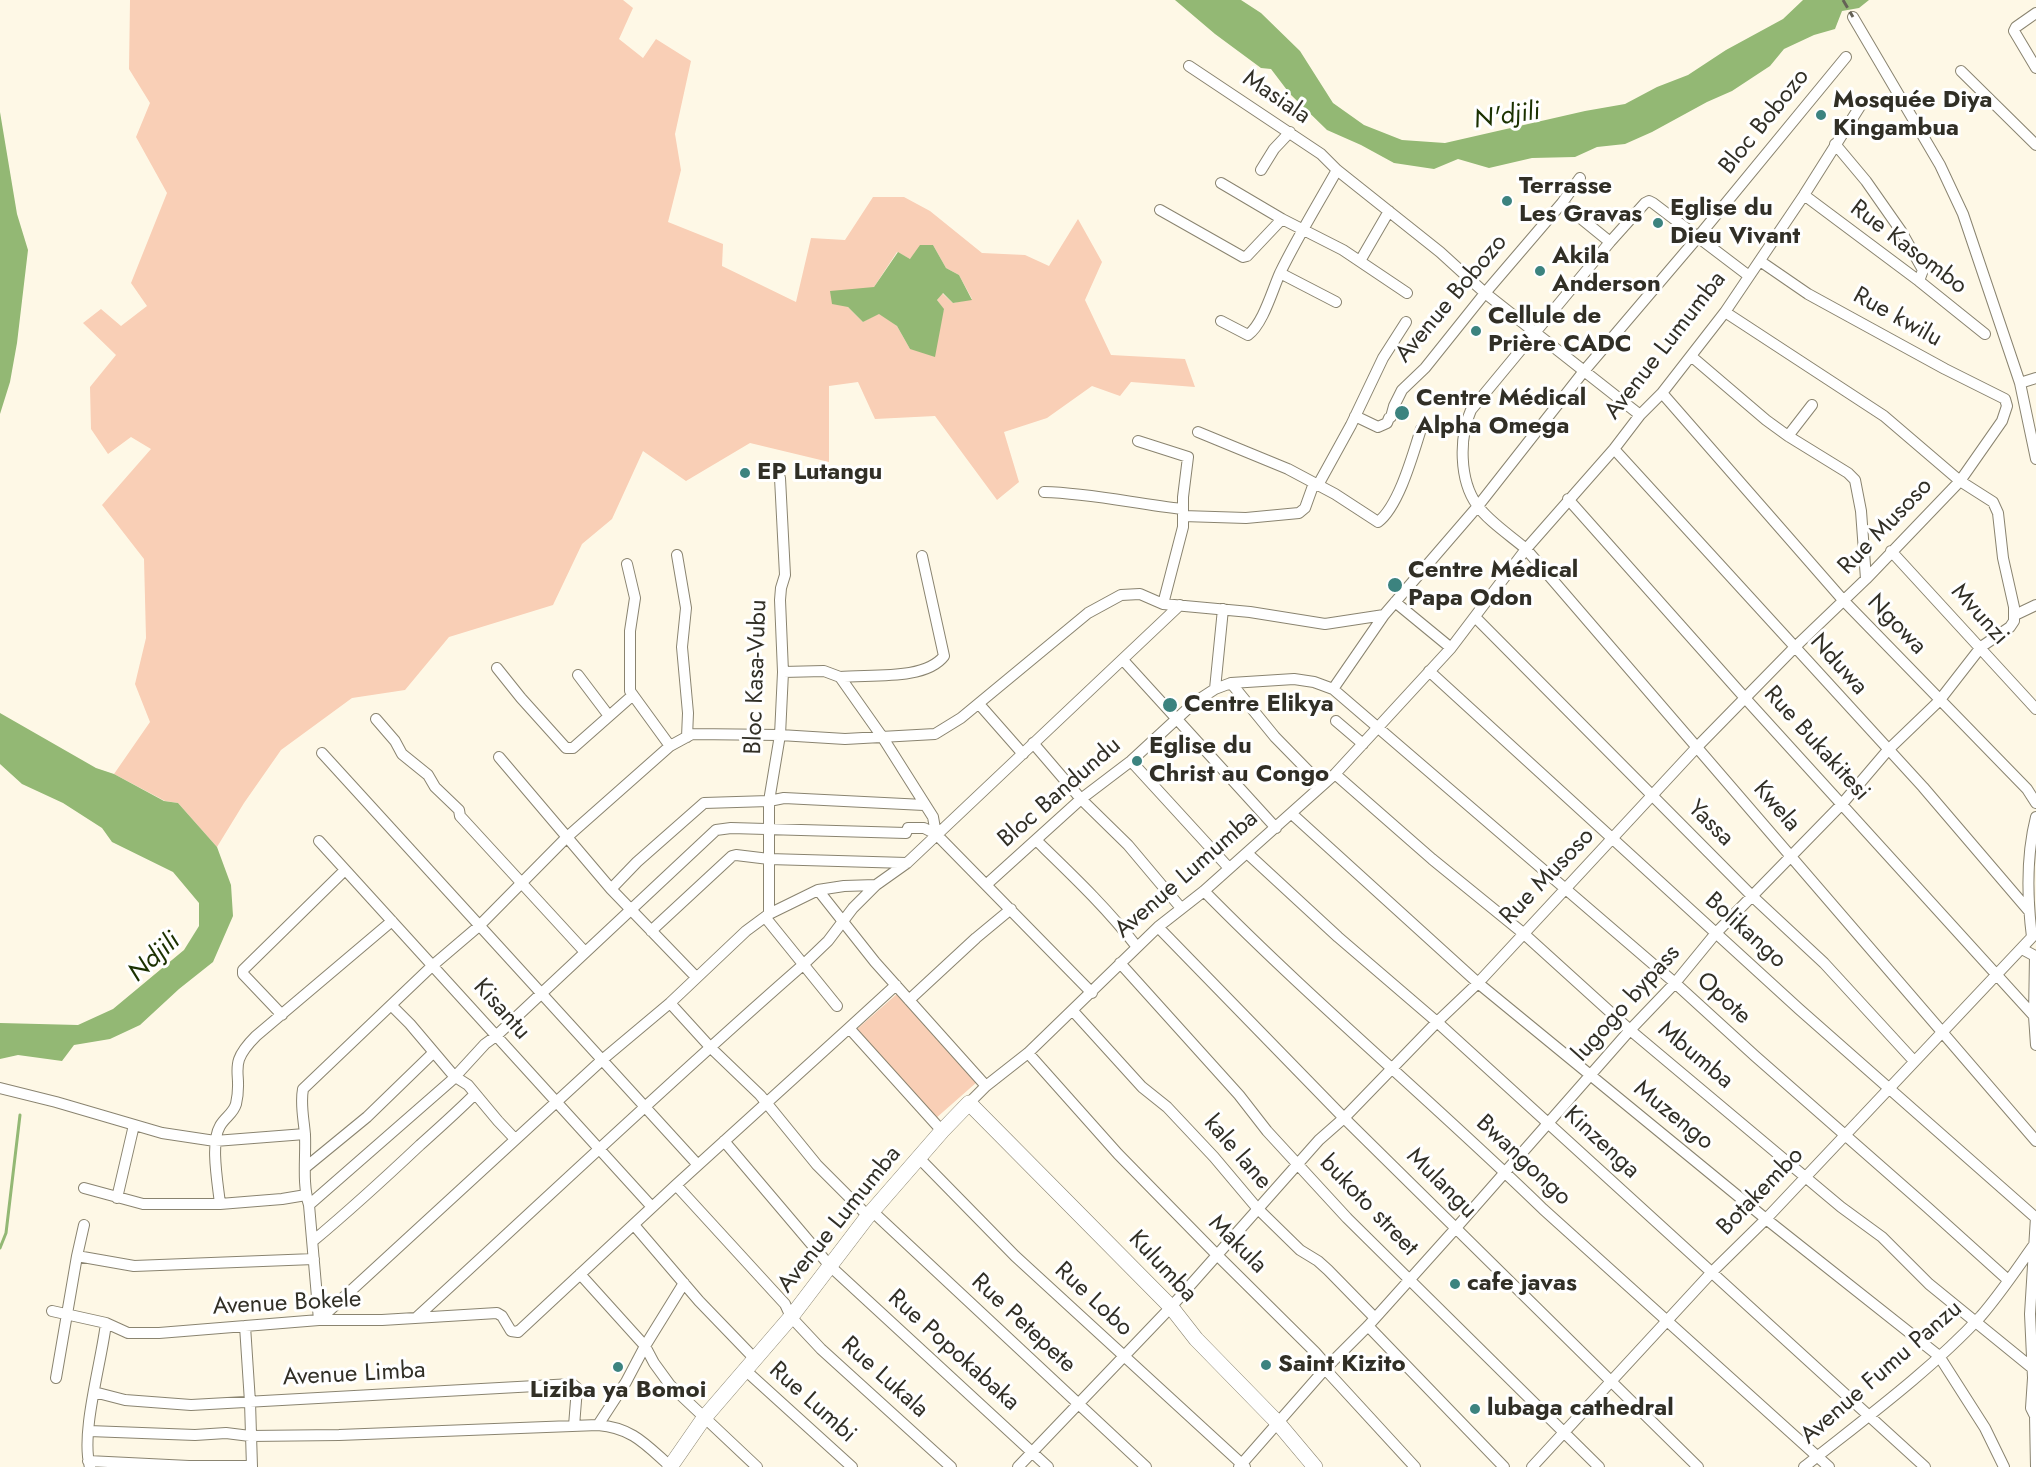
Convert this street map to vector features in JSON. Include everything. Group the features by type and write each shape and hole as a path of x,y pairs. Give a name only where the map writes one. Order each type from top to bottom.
{"street":[{"path":"2036,13 2016,27 2014,31 2036,68"},
{"path":"1853,17 1940,165 1963,214 2020,383 2036,459"},
{"name":"Bloc Bobozo","path":"1333,689 1384,615 1478,506 1584,371 1698,237 1845,57"},
{"name":"Masiala","path":"1189,66 1321,154 1337,170 1440,252 1485,293 1640,415"},
{"path":"1961,71 2036,145"},
{"name":"Avenue Lumumba","path":"670,1467 704,1418 791,1317 870,1214 942,1131 986,1086 1028,1053 1092,993 1137,946 1204,891 1335,774 1451,648 1526,549 1614,449 1640,415 1662,393 1725,312 1804,195 1864,100"},
{"path":"1261,170 1274,149 1290,132"},
{"path":"1835,144 1866,181 1901,231 1923,270 1919,281"},
{"path":"1221,321 1248,335 1252,332 1304,229 1337,170"},
{"name":"Avenue Bobozo","path":"1355,416 1378,427 1386,423 1393,414 1394,406 1402,390 1425,368 1562,203 1580,178"},
{"path":"1221,183 1360,261 1407,293"},
{"name":"Rue Kasombo","path":"1804,195 1919,281 1985,334"},
{"path":"1478,506 1469,492 1463,457 1464,432 1472,410 1610,242 1645,203 1649,201 1749,276"},
{"path":"1562,203 1610,242"},
{"path":"1160,210 1242,257 1247,256 1282,219"},
{"path":"1360,261 1389,211"},
{"name":"Rue kwilu","path":"1760,261 1808,294 2005,399 2007,402 2005,413"},
{"path":"1281,273 1336,302"},
{"path":"1725,312 1884,416 1960,481 1993,502 1998,513 2003,558 2014,618"},
{"path":"1044,492 1093,495 1183,513 1246,518 1299,513 1305,508 1355,416 1383,357 1406,322"},
{"path":"1691,356 1788,436 1848,472 1856,480 1866,579"},
{"path":"2020,383 2036,378"},
{"name":"Ngowa","path":"1662,393 1843,600 2035,801"},
{"path":"1788,436 1812,405"},
{"name":"Rue Musoso","path":"1018,1467 1171,1306 1319,1140 1344,1118 1391,1067 1478,983 1697,747 1794,648 1866,579 1960,481 2002,421 2005,413"},
{"path":"1198,432 1288,469 1378,522 1393,501 1404,478 1421,429"},
{"path":"1138,441 1188,457 1180,544 1163,604"},
{"name":"Nduwa","path":"1614,449 1923,787 2029,911"},
{"name":"Bloc Kasa-Vubu","path":"767,916 769,801 780,735 783,672 780,600 785,575 780,478"},
{"name":"Rue Bukakitesi","path":"1568,499 2034,1016"},
{"name":"Kwela","path":"1478,506 1526,549 2036,1142"},
{"name":"Mvunzi","path":"1891,551 2036,709"},
{"path":"677,555 686,608 682,647 688,714 687,737"},
{"path":"783,672 824,671 840,677 900,676 939,662 944,656 922,556"},
{"path":"627,564 635,598 630,631 630,681 633,695 670,746"},
{"path":"319,1320 301,1100 303,1089 432,966 479,926 566,838 670,746 692,734 780,735 845,740 935,734 979,704 1088,613 1121,595 1140,594 1163,604 1223,609 1325,624 1384,615"},
{"path":"1395,603 1451,648"},
{"path":"416,1318 644,1107 804,964 828,941 853,908 876,885 907,863 1180,605"},
{"name":"lugogo bypass","path":"1242,1466 1325,1369 1371,1322 1630,1030 1675,983 1716,933 1842,804 1888,750 1939,701 1981,647 2010,627 2014,618 2036,605"},
{"path":"1215,688 1223,609"},
{"name":"Yassa","path":"1475,617 1752,896 1824,963 1914,1061"},
{"path":"1123,660 1276,828"},
{"path":"497,668 566,748 573,748 633,695"},
{"name":"Bolikango","path":"1429,671 1799,1009 2036,1217"},
{"path":"578,675 609,716"},
{"path":"840,677 883,738 933,817 936,834"},
{"name":"Bloc Bandundu","path":"987,884 1081,799 1131,761 1195,702 1215,688 1231,683 1294,679 1314,682 1333,689 1378,728"},
{"path":"1231,683 1275,737 1322,785"},
{"path":"979,704 1023,754"},
{"path":"376,719 395,741 402,754 428,775 435,787 459,810 460,816 585,952"},
{"path":"1336,720 1363,744"},
{"name":"Opote","path":"1378,728 1675,983 2008,1280"},
{"path":"1033,743 1081,799 1128,845 1181,908"},
{"path":"322,753 698,1166"},
{"path":"499,757 611,889 696,977"},
{"path":"1131,761 1229,868"},
{"name":"Mbumba","path":"1335,774 1432,860 1523,933 1630,1030 1841,1207 1882,1237 1929,1284 2031,1367"},
{"path":"611,889 637,862 704,803 769,801 784,798 924,805"},
{"name":"Muzengo","path":"1292,814 1478,983 1766,1220 1939,1356 1984,1428 2004,1467"},
{"path":"2036,817 2028,860 2032,937 2022,949 2035,956 2036,1045"},
{"path":"84,1188 143,1204 220,1204 282,1199 308,1200 452,1080 485,1044 716,830 731,828 906,833 908,828 924,828 936,834 987,884 1092,993"},
{"name":"Kisantu","path":"319,841 652,1207"},
{"path":"1037,841 1115,918 1137,946"},
{"name":"Kinzenga","path":"1247,853 1338,937 1437,1022 1926,1467"},
{"path":"651,931 732,856 907,863"},
{"path":"282,1016 243,974 243,970 345,870"},
{"path":"319,1320 602,1060 670,1003 746,931 767,916 818,890 876,885"},
{"path":"818,890 875,962 986,1086"},
{"name":"Bwangongo","path":"1204,891 1284,970 1505,1171 1543,1209 1829,1467"},
{"path":"909,1000 1011,909"},
{"path":"767,916 837,1006"},
{"path":"220,1204 216,1142 219,1127 236,1105 238,1060 247,1046 392,921"},
{"name":"Mulangu","path":"1158,927 1344,1118 1698,1467"},
{"name":"Botakembo","path":"1533,1467 1712,1272 1766,1220 2022,949"},
{"name":"bukoto street","path":"1120,963 1347,1218 1599,1467"},
{"path":"757,1467 670,1385 645,1346 580,1274 896,985"},
{"name":"Rue Petepete","path":"670,1003 711,1048 766,1102 816,1166 1146,1467"},
{"path":"392,1006 454,1076 468,1085 515,1139"},
{"name":"kale lane","path":"1073,1011 1142,1087 1167,1107 1257,1208 1300,1250 1328,1270 1371,1322 1503,1467"},
{"path":"849,1028 942,1131"},
{"path":"306,1167 367,1117 433,1053"},
{"name":"Makula","path":"1028,1053 1118,1154 1315,1352 1322,1360 1325,1369 1415,1467"},
{"path":"0,1088 162,1133 216,1142 305,1134"},
{"path":"312,1241 376,1188 474,1094"},
{"name":"Kulumba","path":"969,1103 1171,1306 1196,1339 1278,1423 1315,1467"},
{"path":"117,1198 134,1125"},
{"name":"Rue Popokabaka","path":"724,1141 830,1266 1048,1467"},
{"name":"Rue Lobo","path":"919,1158 1015,1256 1242,1466"},
{"name":"Rue Lukala","path":"675,1185 785,1304 791,1317 821,1349 951,1467"},
{"path":"2036,1217 2030,1314 2033,1378 2031,1408 2035,1416 2036,1467"},
{"path":"56,1378 84,1225"},
{"name":"Rue Lumbi","path":"634,1225 749,1364 852,1467"},
{"name":"Avenue Fumu Panzu","path":"1804,1467 1870,1415 1976,1321 2036,1242"},
{"path":"77,1256 134,1266 314,1258"},
{"name":"Avenue Bokele","path":"52,1311 106,1323 128,1333 139,1335 144,1332 159,1333 319,1320 356,1321 497,1313 502,1316 510,1331 518,1332 580,1274"},
{"path":"598,1425 684,1283"},
{"path":"106,1323 89,1431 89,1464 252,1466 244,1326"},
{"name":"Avenue Limba","path":"94,1392 125,1400 191,1405 572,1384 577,1388 574,1426"},
{"path":"89,1431 195,1436 226,1432 250,1436 339,1435 598,1425 613,1426 632,1434 670,1467"}],"shaded area":[{"path":"130,0 623,0 633,8 619,39 643,58 656,39 691,61 675,134 681,170 668,222 723,244 722,266 796,302 811,238 845,240 873,197 904,197 930,211 982,253 1025,255 1049,266 1078,219 1102,262 1085,300 1111,355 1185,359 1195,387 1131,382 1120,396 1092,386 1047,418 1004,432 1019,482 997,500 935,416 875,419 858,382 829,386 829,462 750,443 686,481 643,451 612,519 582,544 553,605 449,637 405,690 352,698 281,750 217,847 178,803 165,801 114,774 150,722 135,684 146,638 144,559 102,505 151,449 131,437 108,454 91,429 90,387 116,355 83,323 101,309 121,326 147,306 131,283 167,193 136,137 150,103 129,69","holes":["933,245 946,268 959,275 972,299 953,303 942,293 937,300 944,310 910,349 897,326 879,313 863,322 848,307 874,287 897,252 910,259"]},
{"path":"1175,0 1241,0 1261,13 1300,51 1333,103 1364,125 1402,140 1445,143 1625,104 1657,87 1688,75 1726,50 1783,19 1803,0 1869,0 1859,8 1842,11 1835,29 1814,35 1784,49 1770,66 1732,91 1625,144 1597,147 1575,157 1532,158 1489,168 1458,159 1434,169 1394,163 1327,130 1290,94 1271,69 1261,68 1215,34"},
{"path":"0,112 17,214 28,250 17,343 10,382 0,414"},
{"path":"920,245 933,245 946,268 959,275 972,300 953,303 943,293 937,300 944,309 935,357 910,349 897,326 879,314 863,322 848,307 832,304 830,291 874,287 898,252 910,259"},
{"path":"0,713 96,768 114,774 164,801 178,803 217,847 231,885 233,916 213,962 140,1025 110,1039 74,1045 62,1061 18,1055 0,1059 0,1023 78,1025 113,1009 184,950 199,926 199,903 173,872 112,842 102,828 63,803 22,784 0,764"},
{"path":"898,993 977,1082 935,1119 856,1030"}],"waterway":[{"path":"0,1248 6,1233 20,1115"}],"railway":[{"path":"1843,0 1853,17"}],"place":[{"name":"Mosquée Diya Kingambua","path":"1821,115"},
{"name":"Terrasse Les Gravas","path":"1507,201"},
{"name":"Eglise du Dieu Vivant","path":"1658,223"},
{"name":"Akila Anderson","path":"1540,271"},
{"name":"Cellule de Prière CADC","path":"1476,331"},
{"name":"Centre Médical Alpha Omega","path":"1402,413"},
{"name":"EP Lutangu","path":"745,473"},
{"name":"Centre Médical Papa Odon","path":"1395,585"},
{"name":"Centre Elikya","path":"1170,705"},
{"name":"Eglise du Christ au Congo","path":"1137,761"},
{"name":"cafe javas","path":"1455,1284"},
{"name":"Saint Kizito","path":"1266,1365"},
{"name":"Liziba ya Bomoi","path":"618,1367"},
{"name":"lubaga cathedral","path":"1475,1409"}],"water label":[{"name":"N'djili","path":"1507,117"},
{"name":"Ndjili","path":"155,958"}]}
